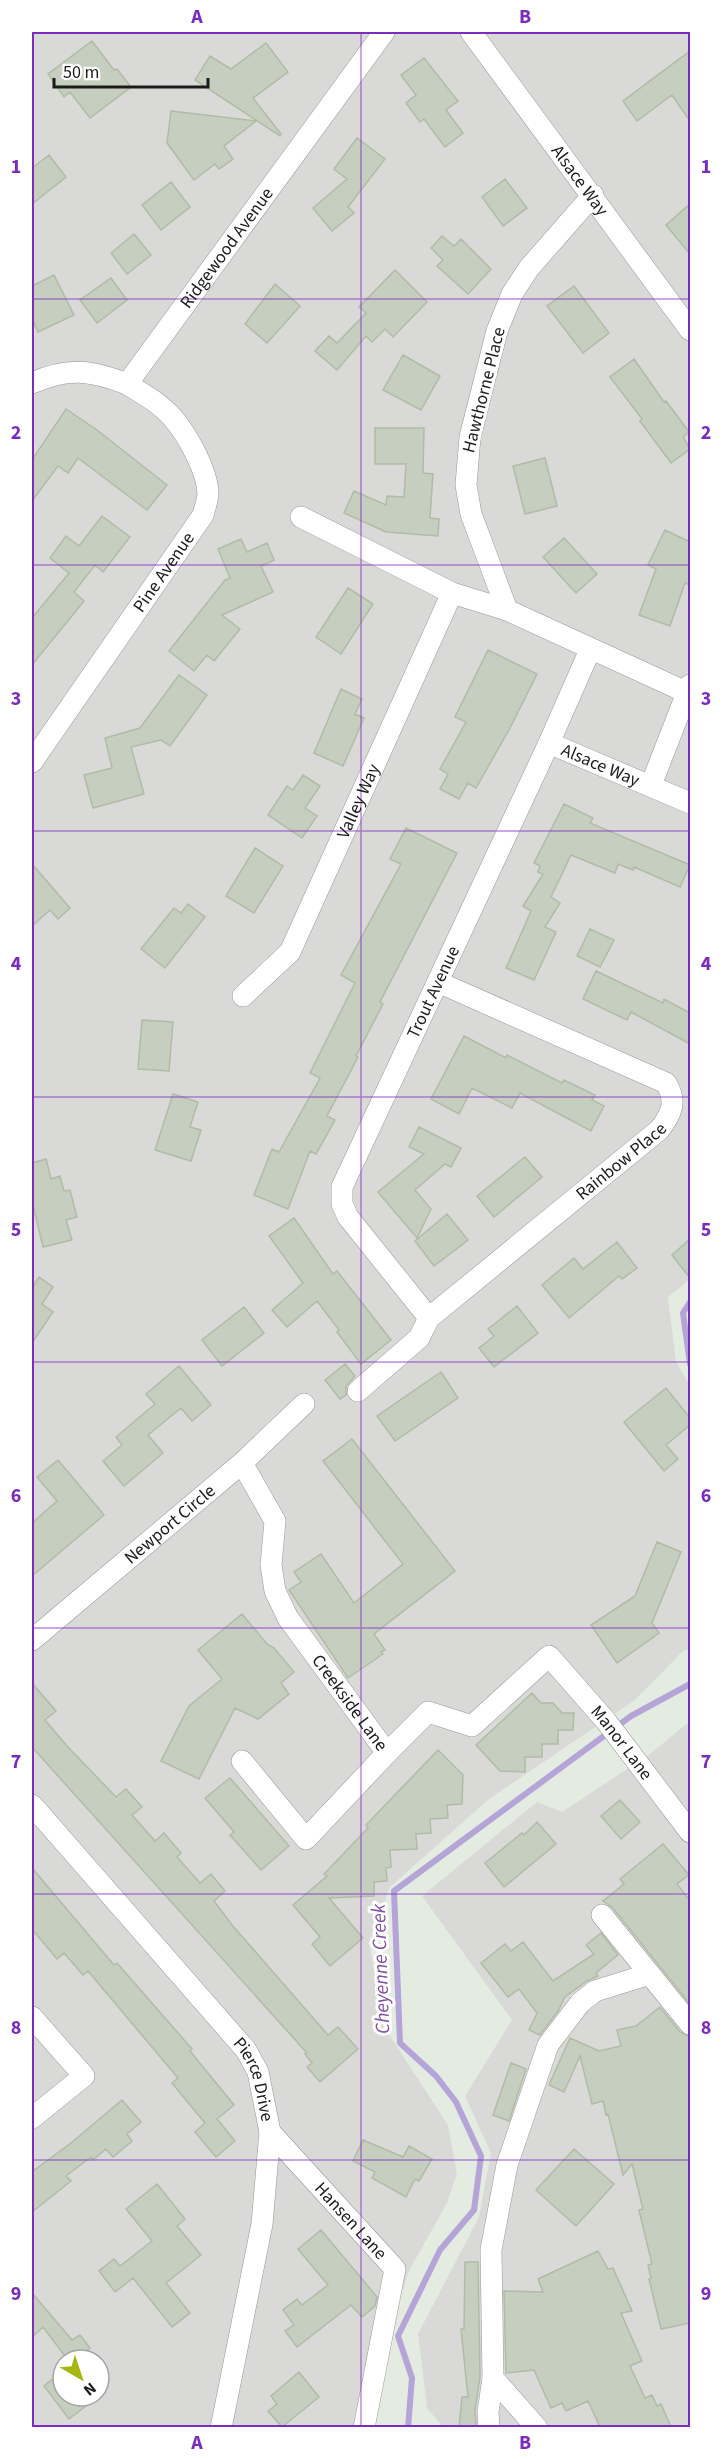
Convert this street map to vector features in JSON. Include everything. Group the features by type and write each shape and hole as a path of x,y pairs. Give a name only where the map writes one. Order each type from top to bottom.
{"street":[{"name":"Ridgewood Avenue","path":"127,384 384,32"},
{"name":"Alsace Way","path":"471,32 690,330"},
{"name":"Hawthorne Place","path":"507,610 471,514 466,485 470,437 497,331 512,294 530,268 593,195"},
{"path":"32,383 51,374 73,371 104,375 127,384"},
{"name":"Pine Avenue","path":"32,762 203,515 208,493 201,467 191,446 172,418 153,400 127,384"},
{"path":"301,517 452,593 507,610 590,650 689,689"},
{"name":"Valley Way","path":"243,996 290,952 452,593"},
{"name":"Trout Avenue","path":"429,1318 348,1217 342,1204 342,1187 590,650"},
{"name":"Alsace Way","path":"651,785 689,689"},
{"name":"Alsace Way","path":"549,743 690,803"},
{"name":"Rainbow Place","path":"358,1391 419,1338 429,1318 659,1130 668,1118 673,1105 673,1094 666,1083 438,982"},
{"name":"Newport Circle","path":"32,1640 242,1463 304,1404"},
{"name":"Creekside Lane","path":"242,1463 275,1521 271,1565 275,1591 284,1609 387,1753 428,1712 472,1726 549,1656"},
{"name":"Manor Lane","path":"549,1656 606,1720 690,1832"},
{"path":"242,1761 306,1839 387,1753"},
{"name":"Pierce Drive","path":"32,1804 246,2050 258,2072 270,2132 262,2224 221,2427"},
{"path":"602,1915 690,2024"},
{"path":"489,2427 488,2412 494,2378 491,2250 507,2165 548,2045 580,2003 595,1991 650,1974"},
{"path":"32,2017 84,2076 32,2118"},
{"name":"Hansen Lane","path":"270,2132 395,2269 364,2427"},
{"path":"494,2378 537,2427"}],"shaded area":[{"path":"32,32 690,32 690,1279 668,1297 676,1361 690,1386 690,1649 683,1651 635,1700 489,1799 390,1887 369,1942 384,2027 448,2125 457,2174 447,2203 410,2269 355,2427 32,2428"},
{"path":"690,1721 690,2427 443,2427 427,2408 418,2334 479,2217 491,2153 465,2096 512,2020 422,1896 537,1802 562,1812 650,1754"}],"building":[{"path":"92,41 114,70 117,69 131,87 90,118 70,92 64,97 48,74"},
{"path":"266,43 288,72 253,98 281,134 280,136 195,80 210,56 231,69"},
{"path":"690,51 690,121 672,95 637,121 623,101"},
{"path":"424,58 458,101 446,110 463,133 445,147 424,119 420,122 406,103 416,95 401,75"},
{"path":"171,111 256,121 224,146 233,159 219,169 215,164 194,180 167,143"},
{"path":"357,138 385,159 348,207 354,213 332,231 313,208 347,179 334,169"},
{"path":"49,155 66,177 32,204 32,168"},
{"path":"505,179 527,208 503,226 482,197"},
{"path":"171,182 190,207 161,230 142,205"},
{"path":"690,204 690,254 666,225"},
{"path":"134,234 151,255 127,274 111,253"},
{"path":"442,236 454,246 461,239 491,269 468,294 437,266 443,260 431,248"},
{"path":"395,270 427,302 393,337 385,329 372,342 366,336 337,370 315,351 329,336 337,343 366,313 359,307"},
{"path":"54,275 74,315 38,332 32,318 32,286"},
{"path":"111,278 127,300 97,323 80,300"},
{"path":"275,284 300,306 267,343 245,324"},
{"path":"574,286 609,333 583,353 547,306"},
{"path":"403,355 440,376 421,410 383,390"},
{"path":"634,359 664,402 666,401 689,432 683,437 690,449 671,463 640,421 642,419 610,377"},
{"path":"66,409 97,430 167,485 147,510 78,458 68,473 58,466 32,501 32,460"},
{"path":"375,428 424,428 423,473 433,474 430,518 439,519 438,536 386,532 344,513 354,491 386,505 387,496 404,497 406,464 375,464"},
{"path":"545,458 557,506 525,514 513,466"},
{"path":"102,516 130,537 103,572 95,565 74,592 84,601 32,665 32,618 69,573 50,558 66,536 79,546"},
{"path":"665,530 690,542 690,585 685,583 670,626 639,615 656,569 648,565"},
{"path":"564,538 597,574 576,593 543,557"},
{"path":"241,539 247,552 267,543 274,560 261,566 273,592 222,615 240,629 214,661 207,655 194,671 169,651 225,580 230,578 218,549"},
{"path":"348,588 373,604 341,654 316,637"},
{"path":"488,650 537,674 476,788 468,783 459,799 440,789 448,774 440,769 466,722 455,717"},
{"path":"179,675 207,695 170,746 161,740 131,747 144,794 93,808 84,775 112,768 105,738 140,728"},
{"path":"341,689 362,699 355,714 364,718 343,766 314,753"},
{"path":"303,775 320,786 305,808 317,816 302,838 268,815 287,786 293,790"},
{"path":"564,804 593,818 590,823 690,865 680,887 634,867 633,870 618,864 615,873 571,855 551,897 560,903 545,927 556,932 534,980 506,968 531,911 523,906 543,874 538,872 540,866 534,863"},
{"path":"406,828 457,853 380,1002 383,1004 327,1116 335,1120 316,1154 310,1151 288,1209 254,1195 272,1149 279,1152 320,1078 310,1073 355,983 341,975 401,864 390,859"},
{"path":"255,848 283,866 254,913 226,896"},
{"path":"32,864 70,908 58,919 50,910 32,926"},
{"path":"188,904 205,917 165,968 141,949 174,908 181,913"},
{"path":"590,929 614,940 600,967 577,956"},
{"path":"596,971 663,1003 664,999 690,1013 690,1044 631,1012 627,1020 583,999"},
{"path":"142,1020 173,1022 169,1071 138,1069"},
{"path":"464,1036 506,1058 507,1055 562,1083 564,1080 595,1095 592,1100 604,1106 591,1131 520,1093 512,1108 472,1088 459,1114 431,1099"},
{"path":"173,1094 198,1102 190,1127 201,1130 191,1161 155,1150"},
{"path":"419,1127 461,1148 451,1167 445,1164 415,1190 431,1209 417,1238 378,1192 424,1154 409,1147"},
{"path":"525,1157 542,1177 494,1217 477,1196"},
{"path":"46,1159 51,1179 60,1176 64,1191 70,1190 77,1217 66,1220 72,1240 43,1247 32,1201 32,1163"},
{"path":"447,1214 468,1240 434,1266 415,1241"},
{"path":"294,1218 333,1274 337,1271 391,1340 361,1364 317,1301 287,1327 272,1310 303,1283 269,1236"},
{"path":"690,1239 690,1278 672,1255"},
{"path":"617,1242 637,1268 622,1279 619,1276 569,1318 542,1285 574,1258 583,1269"},
{"path":"39,1277 53,1287 42,1304 53,1312 32,1343 32,1288"},
{"path":"517,1306 538,1333 494,1367 479,1348 494,1336 488,1329"},
{"path":"244,1307 264,1333 222,1366 202,1340"},
{"path":"345,1364 355,1376 346,1386 346,1395 340,1399 325,1380"},
{"path":"179,1366 211,1405 192,1421 181,1408 148,1435 163,1453 124,1486 103,1461 122,1445 116,1437 155,1404 146,1394"},
{"path":"441,1372 458,1398 395,1441 377,1416"},
{"path":"666,1388 690,1418 690,1425 666,1445 678,1459 664,1471 624,1422"},
{"path":"352,1439 455,1571 374,1634 385,1650 381,1652 383,1654 348,1678 289,1590 301,1582 294,1572 321,1554 354,1603 403,1564 323,1461"},
{"path":"58,1460 104,1515 32,1576 32,1523 57,1501 37,1477"},
{"path":"657,1542 681,1552 652,1623 659,1633 617,1663 591,1625 635,1596"},
{"path":"242,1614 294,1672 281,1683 289,1694 258,1719 235,1708 199,1779 161,1761 189,1706 222,1679 198,1650"},
{"path":"32,1683 56,1711 45,1720 67,1746 116,1797 126,1789 142,1807 132,1815 155,1841 164,1833 181,1853 177,1857 200,1883 211,1874 225,1891 214,1901 232,1925 328,2035 338,2027 358,2049 320,2082 307,2067 312,2063 305,2054 307,2053 32,1747"},
{"path":"532,1693 541,1703 553,1703 562,1713 574,1713 573,1730 558,1730 558,1744 542,1744 542,1757 525,1757 525,1772 500,1771 476,1745"},
{"path":"438,1750 463,1775 462,1804 447,1805 448,1818 430,1819 431,1833 416,1834 417,1849 390,1850 391,1867 386,1868 387,1881 374,1882 374,1896 329,1898 363,1938 330,1966 312,1944 320,1937 293,1905 327,1876 324,1874 368,1828 366,1825"},
{"path":"230,1778 289,1846 261,1870 230,1835 234,1832 205,1798"},
{"path":"620,1800 640,1822 621,1839 601,1816"},
{"path":"537,1822 556,1844 504,1887 485,1863 522,1833 524,1835"},
{"path":"663,1844 689,1875 677,1884 690,1901 690,2004 612,1907 603,1901 624,1884 620,1879"},
{"path":"32,1868 114,1965 117,1963 192,2049 190,2051 234,2105 217,2119 235,2141 216,2157 195,2132 205,2123 172,2083 178,2078 88,1971 83,1975 64,1953 57,1959 32,1929"},
{"path":"601,1933 618,1955 596,1973 598,1976 565,1997 558,2011 540,2035 529,2030 537,2013 519,1989 508,1997 481,1963 505,1944 511,1951 523,1942 553,1981 594,1954 586,1945"},
{"path":"660,2007 680,2032 690,2037 690,2323 661,2329 649,2279 651,2278 648,2265 652,2264 639,2210 643,2209 632,2164 623,2175 608,2114 606,2115 603,2101 592,2104 580,2056 564,2092 549,2085 570,2038 599,2051 621,2046 617,2030 636,2026"},
{"path":"511,2063 526,2069 509,2121 493,2115"},
{"path":"122,2100 141,2122 127,2134 132,2141 113,2157 106,2149 93,2160 91,2157 66,2176 71,2181 32,2212 32,2172"},
{"path":"363,2140 403,2157 409,2146 432,2159 419,2181 415,2179 406,2197 372,2178 375,2172 353,2161"},
{"path":"574,2149 614,2184 576,2226 536,2190"},
{"path":"157,2184 185,2219 177,2226 201,2255 166,2283 190,2313 172,2327 133,2278 115,2292 99,2271 114,2259 120,2266 152,2241 126,2209"},
{"path":"321,2230 377,2297 375,2306 362,2317 351,2305 297,2347 285,2331 294,2325 283,2310 297,2299 302,2305 328,2285 298,2249"},
{"path":"598,2251 608,2269 613,2268 632,2311 621,2313 642,2361 630,2366 645,2398 652,2395 657,2406 661,2404 671,2427 600,2427 588,2401 566,2411 562,2403 551,2408 534,2370 506,2373 504,2291 543,2292 538,2279"},
{"path":"465,2262 478,2262 480,2377 475,2410 476,2427 459,2427 462,2397 468,2397 461,2329 464,2329"},
{"path":"32,2293 72,2340 80,2335 90,2348 59,2348 43,2327 32,2337"},
{"path":"299,2372 319,2397 282,2427 268,2411 277,2404 271,2396"},
{"path":"51,2380 51,2395 44,2386"},
{"path":"61,2408 83,2408 69,2419"}],"waterway":[{"name":"Cheyenne Creek","path":"690,1302 683,1313 690,1364"},
{"name":"Cheyenne Creek","path":"408,2428 412,2378 398,2336 440,2250 474,2210 481,2156 456,2102 436,2076 400,2043 394,1891 631,1716 690,1684"}]}
